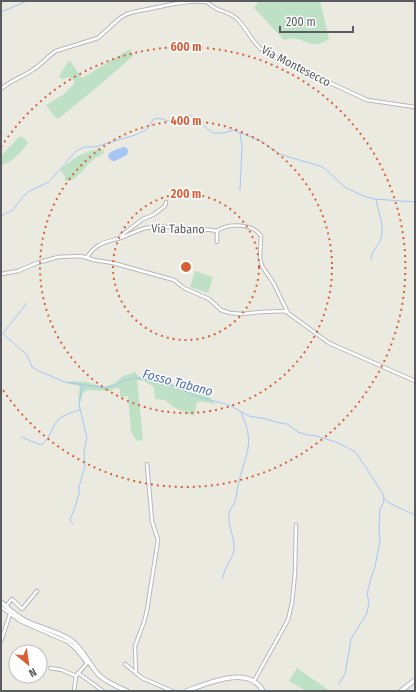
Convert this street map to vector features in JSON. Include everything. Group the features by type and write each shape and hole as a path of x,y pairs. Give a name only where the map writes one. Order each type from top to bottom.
{"main road":[{"path":"1,602 3,606 26,621 71,640 78,646 100,676 125,690"},
{"path":"186,691 223,678 245,678 254,680 263,691"},
{"path":"401,691 415,680"}],"street":[{"path":"211,1 213,6"},
{"name":"Via Montesecco","path":"1,89 35,68 56,51 98,38 120,18 127,14 179,3 203,2 236,18 244,27 250,38 266,53 367,100 415,107"},
{"path":"120,238 121,235 143,219 153,215 165,206 166,202"},
{"name":"Via Tabano","path":"87,257 91,251 102,242 157,226 217,231 223,227 232,226 248,228 256,231 259,234 261,243 260,258 262,266 274,284 288,313 330,343 415,381"},
{"path":"217,231 217,242"},
{"path":"1,274 18,271 37,263 58,257 87,257 174,280 184,288 209,299 221,310 230,313 242,314 284,311 288,313"},
{"path":"136,674 135,646 147,610 158,540 152,521 147,464"},
{"path":"254,680 288,620 292,603 295,573 296,526"},
{"path":"38,591 22,609 12,600 3,606 10,614 25,624 68,642 76,649 87,663 77,675 74,691"},
{"path":"1,641 10,614"},
{"path":"125,664 136,674 149,682 172,691"},
{"path":"50,668 77,675 103,691"}],"green space":[{"path":"259,1 320,1 329,39 316,44 307,43 297,39 284,40 254,8"},
{"path":"130,49 134,55 125,63 58,119 54,116 46,105 63,95 74,84 74,80 69,77 62,79 59,77 67,63 70,61 82,78"},
{"path":"20,136 28,143 13,159 1,165 1,156"},
{"path":"103,149 104,154 91,162 78,176 73,180 65,181 65,176 60,170 75,158 85,153"},
{"path":"195,271 213,277 208,293 190,287"},
{"path":"135,372 138,376 161,380 189,392 208,395 215,404 197,402 194,416 173,407 165,400 155,399 154,387 144,381 137,380 143,440 137,441 131,432 128,396 120,397 120,389 115,388 110,391 88,390 82,394 81,402 78,398 80,386 66,383 73,381 87,382 103,387 113,384 123,376"},
{"path":"297,668 330,691 306,691 289,681"}],"water":[{"path":"124,147 127,148 127,155 115,161 112,161 108,157 109,153"}],"waterway":[{"path":"1,12 27,1"},
{"path":"1,216 13,210 29,191 49,182 76,151 84,147 95,147 135,135 146,130 154,119 160,118 173,121 190,115 213,133 224,133 233,130 261,141 279,154 323,167 346,188 364,196 374,199 415,202"},
{"path":"240,133 242,146 240,190"},
{"path":"371,260 373,252 382,236 382,226 376,200"},
{"path":"4,332 26,304"},
{"name":"Fosso Tabano","path":"1,332 27,355 32,367 65,382 105,388 114,386 125,380 136,378 156,381 174,386 195,396 229,405 249,416 287,424 298,432 336,442 357,454 383,494 384,502 380,509 380,541 375,567 367,594 369,602 367,613 351,639 345,674 339,684"},
{"path":"73,524 70,520 79,494 79,487 85,466 84,451 87,438 79,405 82,385"},
{"path":"21,437 41,445 47,439 54,425 59,419 66,414 80,410"},
{"path":"223,578 234,549 229,522 229,513 235,502 249,440 248,432 241,412"},
{"path":"384,498 389,503 415,515"}]}
